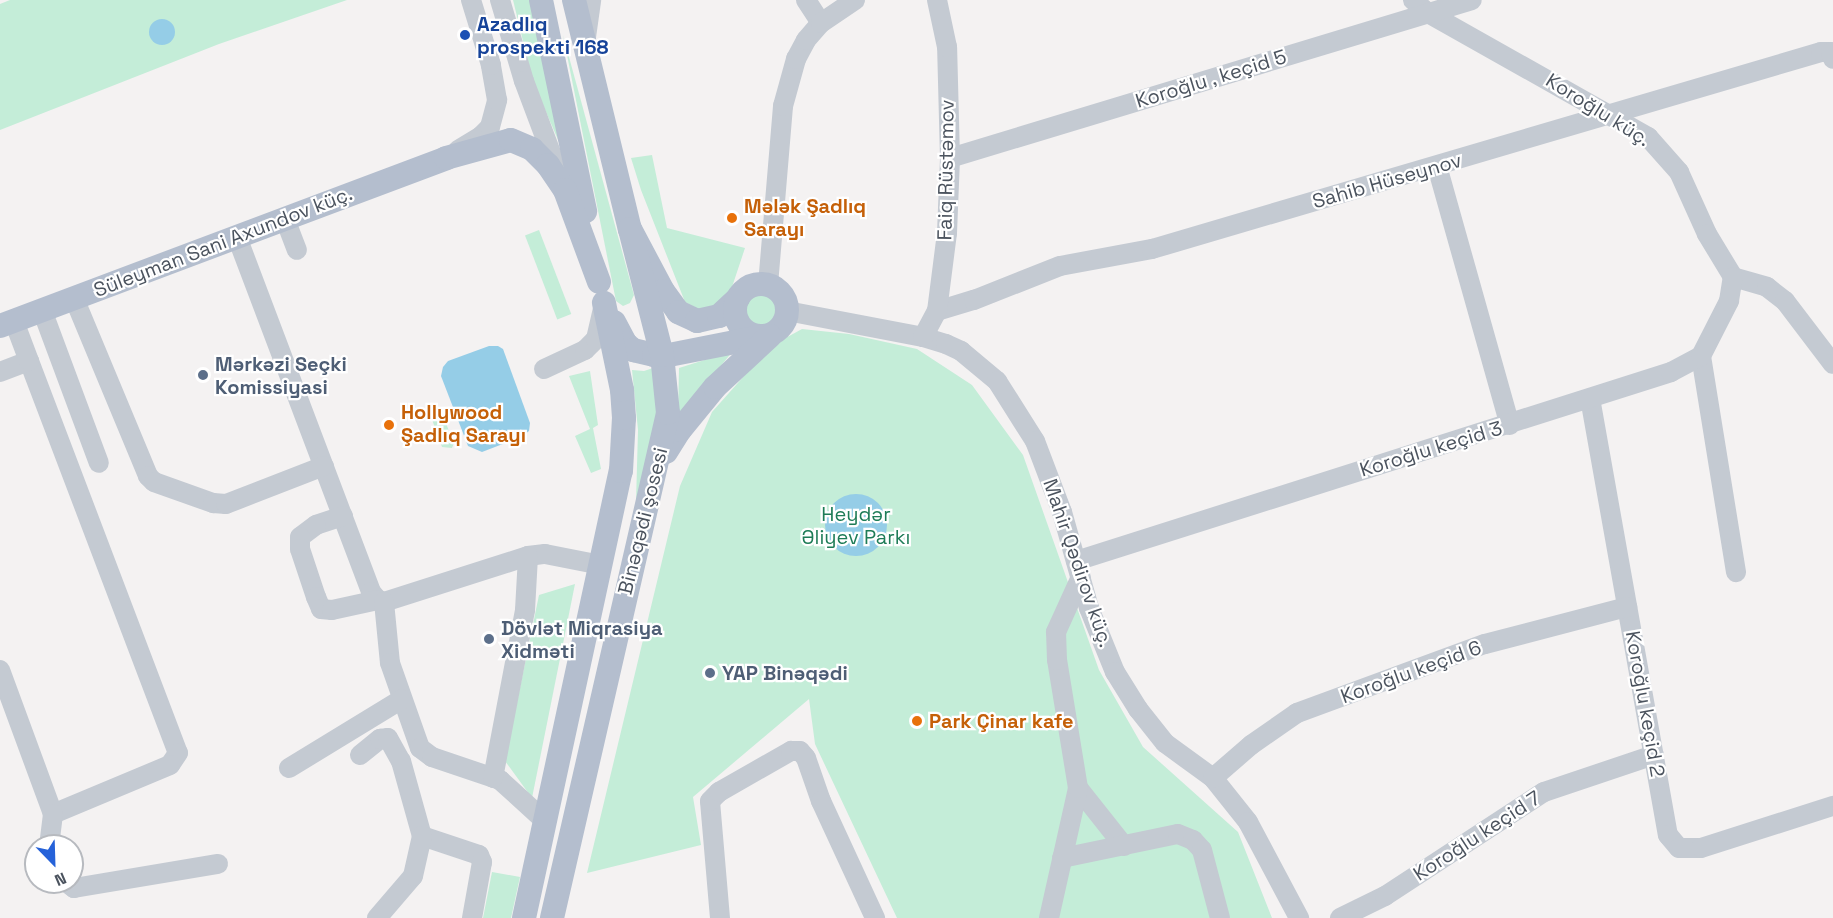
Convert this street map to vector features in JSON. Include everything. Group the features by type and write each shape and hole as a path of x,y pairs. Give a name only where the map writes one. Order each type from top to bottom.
{"main road":[{"path":"542,0 602,293 625,343 643,353 662,355 776,326"},
{"path":"574,0 584,49 630,229 670,304 684,316 706,321 726,311 751,286 768,285 782,295 776,326 704,399 680,430 656,473"},
{"name":"Süleyman Sani Axundov küç.","path":"7,324 446,158 499,142 522,143 548,165 565,190 602,293"},
{"name":"Binəqədi şosesi","path":"552,918 633,556 656,473 668,413 662,355 630,229"},
{"name":"Binəqədi şosesi","path":"524,918 621,471 624,417 618,363 602,293"},
{"path":"738,298 735,309 740,325 748,333 776,326"}],"street":[{"path":"446,158 480,137 490,127 495,115 497,100 490,65 471,0"},
{"path":"500,0 524,81 565,190"},
{"path":"584,49 591,0"},
{"path":"806,0 821,23"},
{"path":"768,285 783,106 796,59 806,40 821,23 855,0"},
{"name":"Faiq Rüstəmov","path":"924,337 937,311 947,233 950,158 947,47 937,0"},
{"name":"Koroğlu küç.","path":"1413,0 1428,13 1648,136 1679,172 1707,234 1733,277"},
{"name":"Koroğlu , keçid 5","path":"950,158 1472,0"},
{"name":"Sahib Hüseynov","path":"937,311 1060,266 1152,249 1821,52 1831,52 1833,59"},
{"path":"1437,166 1510,425"},
{"path":"285,219 297,250"},
{"path":"237,237 371,592 381,601 390,663 420,748 432,757 500,780 545,821"},
{"path":"1736,572 1701,356 1730,301 1733,277 1767,287 1785,302 1833,364"},
{"path":"544,369 575,357 596,339 602,293"},
{"path":"74,298 148,476 154,482 213,503 226,504 324,466"},
{"path":"42,310 99,463"},
{"path":"7,324 29,361 178,753 170,765 53,814"},
{"name":"Mahir Qədirov küç.","path":"776,326 924,337 961,351 997,381 1035,441 1062,512 1089,608 1115,672 1138,709 1165,743 1213,778 1248,822 1299,918"},
{"name":"Koroğlu keçid 3","path":"1078,569 1671,372 1701,356"},
{"path":"0,372 29,361"},
{"name":"Koroğlu keçid 2","path":"1590,398 1668,835 1679,848 1701,848 1833,806"},
{"path":"343,516 316,525 300,537 300,549 321,609 332,610 381,601 528,556 555,555 602,565"},
{"path":"493,778 525,610 528,556"},
{"path":"1054,916 1062,858 1078,788 1057,660 1056,632 1078,569"},
{"name":"Koroğlu keçid 6","path":"1213,778 1251,745 1297,713 1485,645 1627,607"},
{"path":"0,670 53,814 50,834"},
{"path":"289,768 402,699"},
{"path":"360,755 380,739 388,738 401,761 422,836 413,876 377,918"},
{"path":"720,918 710,801 719,792 791,751 800,751 806,758 821,801 875,918"},
{"name":"Koroğlu keçid 7","path":"1340,918 1385,896 1544,792 1654,755"},
{"path":"1078,788 1124,846"},
{"path":"1062,858 1178,834 1193,840 1207,863 1220,918"},
{"path":"422,836 479,855 482,862 472,918"},
{"path":"84,886 218,864"}],"green space":[{"path":"10,0 347,0 219,44 0,130 0,4"},
{"path":"513,0 531,0 562,149 533,82"},
{"path":"563,35 634,295 630,303 623,306 616,301"},
{"path":"652,155 667,228 745,248 728,299 702,311 685,302 641,190 631,158"},
{"path":"539,230 571,314 557,319 525,235"},
{"path":"760,294 772,298 776,310 772,322 760,326 748,322 744,310 748,298"},
{"name":"Heydər Əliyev Parkı","path":"802,329 849,334 917,349 972,385 1023,455 1099,670 1143,747 1238,832 1272,918 897,918 815,744 809,699 693,797 701,845 587,873 680,486 712,412 753,366 780,341"},
{"path":"733,351 678,418 679,368"},
{"path":"656,367 656,420 636,502 638,430 632,370 644,371"},
{"path":"590,371 598,425 593,428 601,469 591,473 575,436 590,429 569,376"},
{"path":"437,407 440,409 454,443 452,448 442,447 430,414 431,409"},
{"path":"575,584 532,798 505,761 539,595"},
{"path":"492,872 520,877 511,918 483,918"}],"water":[{"path":"162,19 171,23 175,32 171,41 162,45 153,41 149,32 153,23"},
{"path":"489,346 498,346 503,349 530,423 529,431 521,437 482,452 468,446 441,376 443,367 448,361"},
{"path":"850,494 862,494 878,503 885,513 887,525 885,537 878,547 862,556 850,556 839,551 830,542 825,531 825,519 830,508 839,499"}],"place":[{"name":"Azadlıq prospekti 168","path":"465,35"},
{"name":"Mələk Şadlıq Sarayı","path":"732,218"},
{"name":"Mərkəzi Seçki Komissiyasi","path":"203,375"},
{"name":"Hollywood Şadlıq Sarayı","path":"389,425"},
{"name":"Dövlət Miqrasiya Xidməti","path":"489,639"},
{"name":"YAP Binəqədi","path":"710,673"},
{"name":"Park Çinar kafe","path":"917,721"}]}
